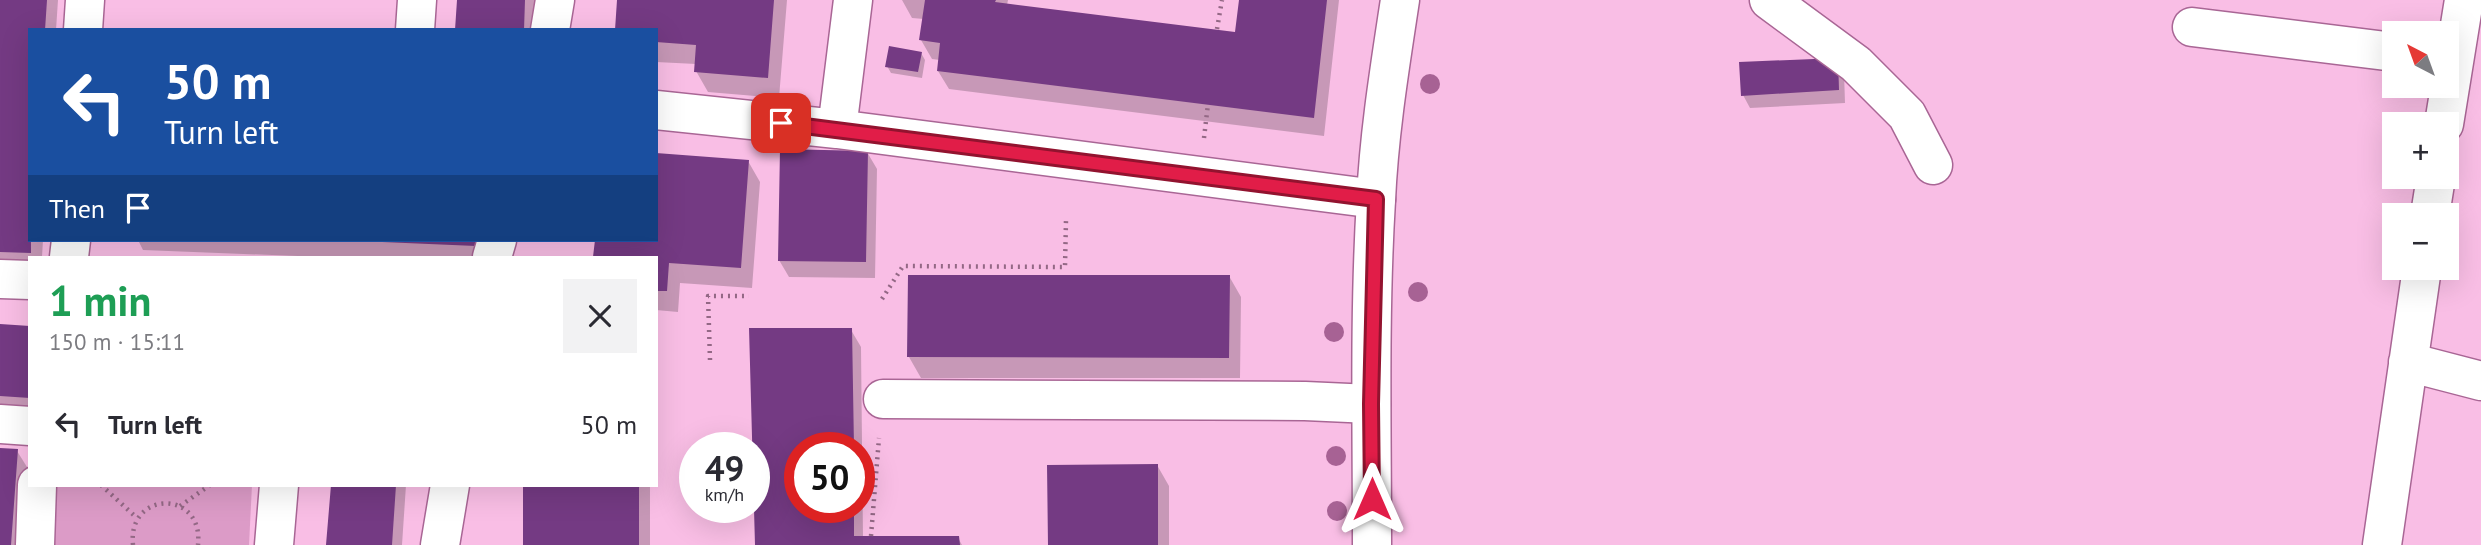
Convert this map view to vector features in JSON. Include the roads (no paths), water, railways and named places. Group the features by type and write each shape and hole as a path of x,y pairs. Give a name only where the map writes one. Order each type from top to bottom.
{"street":[{"path":"83,28 85,0"},
{"path":"415,28 417,0"},
{"path":"550,28 555,0"},
{"path":"837,129 853,0"},
{"path":"1372,545 1371,404 1376,199 1387,82 1399,0"},
{"path":"1769,0 1856,64 1907,115 1933,165"},
{"path":"2447,112 2461,61 2464,0"},
{"path":"2192,27 2382,51"},
{"path":"658,110 837,129 1376,199"},
{"path":"0,279 28,280"},
{"path":"2382,545 2420,280"},
{"path":"2408,362 2481,381"},
{"path":"883,399 1306,401 1371,404"},
{"path":"0,424 28,426"},
{"path":"35,545 37,487"},
{"path":"274,545 279,487"},
{"path":"440,545 450,487"}]}
